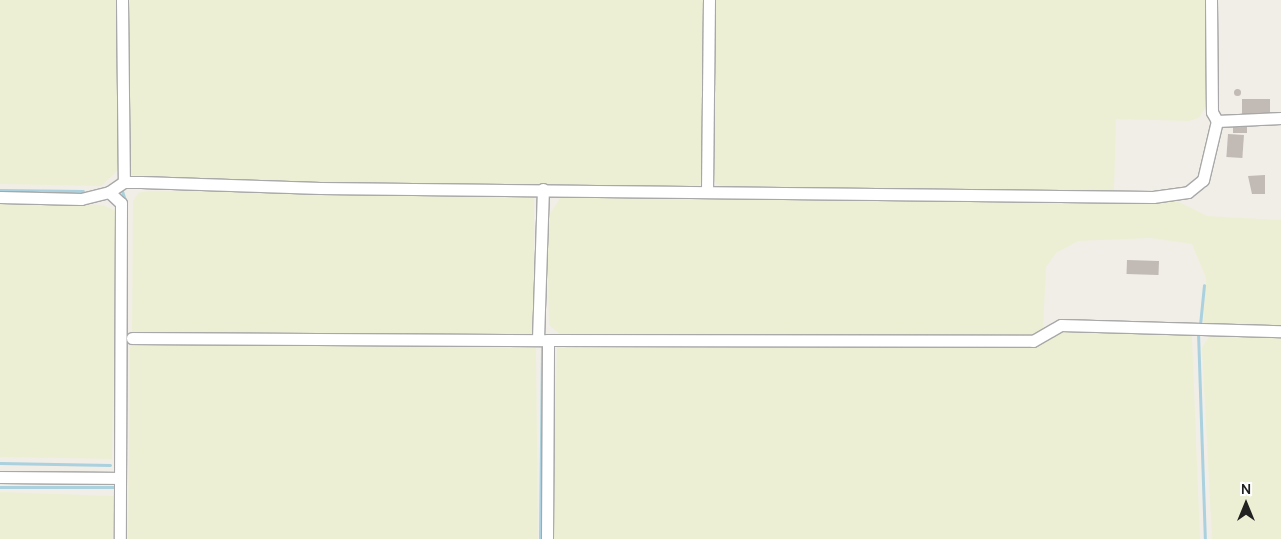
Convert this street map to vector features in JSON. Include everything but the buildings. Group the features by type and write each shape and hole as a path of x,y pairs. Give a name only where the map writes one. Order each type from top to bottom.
{"lane":[{"path":"122,0 124,182"},
{"path":"707,190 709,0"},
{"path":"0,197 81,199 109,192 124,182 1153,196 1188,192 1207,170 1217,121 1212,112 1211,0"},
{"path":"1217,121 1281,118"},
{"path":"543,189 542,339 547,539"},
{"path":"109,192 121,203 120,539"},
{"path":"132,338 1033,341 1061,325 1281,331"},
{"path":"0,477 120,478"}],"green space":[{"path":"0,0 117,0 118,170 101,186 0,184"},
{"path":"130,0 705,0 701,183 698,186 300,182 130,175 127,171"},
{"path":"715,0 1206,0 1206,106 1199,118 1188,121 1116,119 1114,191 724,186 716,184 713,176"},
{"path":"149,191 534,196 534,336 132,333 133,201 138,193"},
{"path":"563,194 1175,200 1207,216 1281,220 1281,326 1203,325 1206,278 1192,244 1150,238 1078,241 1056,253 1046,267 1043,330 1034,337 563,337 549,325 547,218"},
{"path":"0,202 103,205 116,211 112,459 0,457"},
{"path":"1065,328 1187,333 1192,337 1200,539 552,539 557,347 1014,345"},
{"path":"1220,333 1281,336 1281,539 1212,539 1202,348 1209,336"},
{"path":"133,342 536,346 538,539 128,539 130,348"},
{"path":"0,492 114,496 112,539 0,539"}],"waterway":[{"path":"0,190 83,191"},
{"path":"122,191 126,203"},
{"path":"1200,325 1204,285"},
{"path":"1198,332 1205,539"},
{"path":"540,539 542,342"},
{"path":"0,463 110,465"},
{"path":"0,487 114,487"}]}
